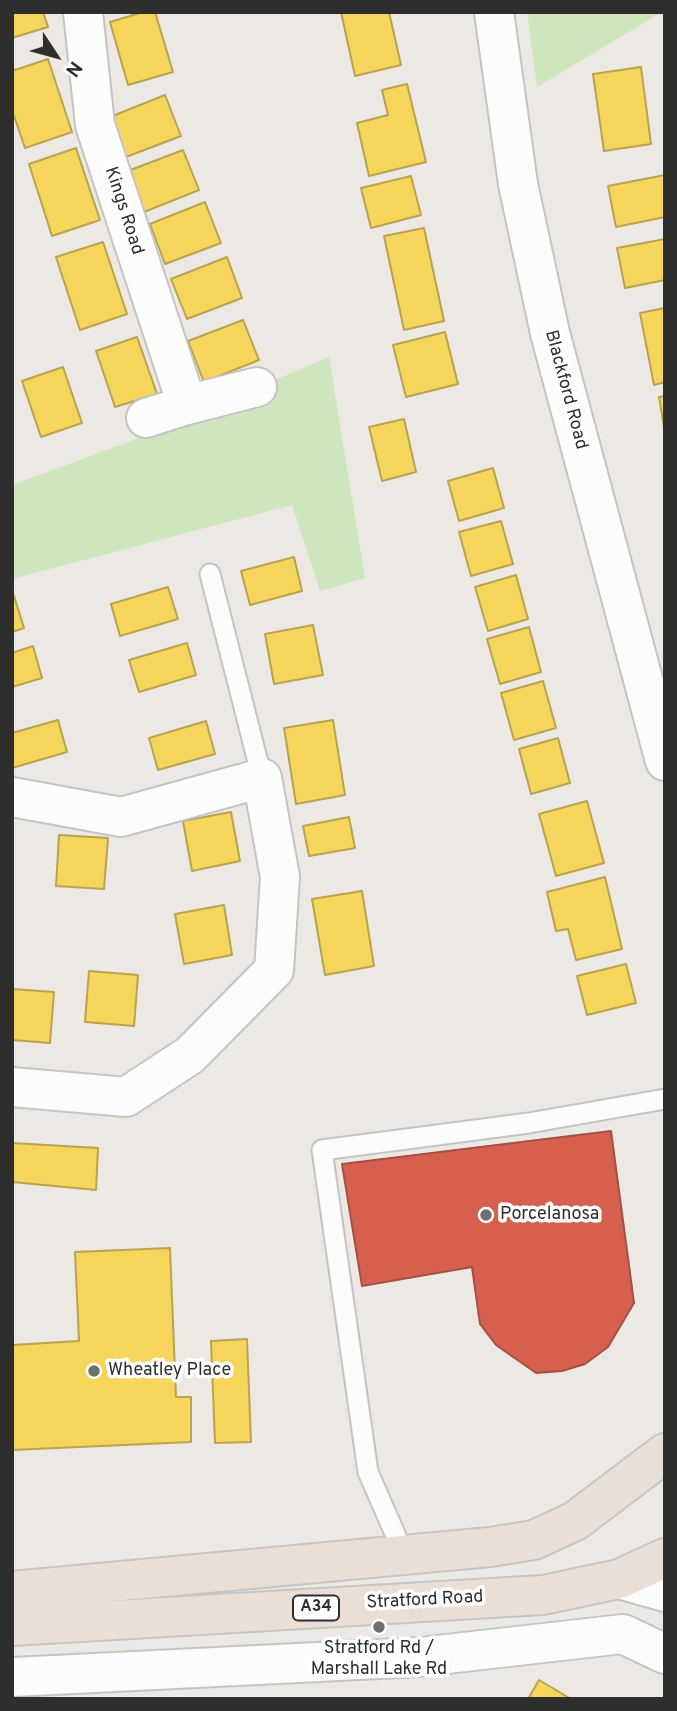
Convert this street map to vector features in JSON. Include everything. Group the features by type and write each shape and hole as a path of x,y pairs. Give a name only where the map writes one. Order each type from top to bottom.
{"highway":[{"path":"12,1591 399,1556 534,1540 575,1521 665,1453"},
{"name":"Stratford Road","path":"12,1626 543,1595 619,1579 665,1558"}],"street":[{"name":"Kings Road","path":"83,12 95,125 187,405"},
{"name":"Blackford Road","path":"494,12 517,184 550,332 665,761"},
{"path":"146,418 257,387"},
{"path":"12,797 121,817 262,778 280,877 274,970 190,1055 126,1097 12,1087"},
{"path":"619,1579 665,1592"},
{"path":"13,1677 421,1657 623,1634 665,1654"}],"lane":[{"path":"210,575 262,778"},
{"path":"399,1556 396,1536 368,1472 322,1150 529,1123 665,1099"}],"green space":[{"path":"527,12 662,12 537,87"},
{"path":"329,357 365,578 320,591 292,505 12,579 12,485 139,438"}],"building: Homes":[{"path":"12,12 43,12 48,27 12,38"},
{"path":"143,12 155,12 173,72 128,85 110,22"},
{"path":"341,12 389,12 401,65 355,76"},
{"path":"48,59 72,132 25,148 12,110 12,71"},
{"path":"641,67 651,144 604,151 593,74"},
{"path":"407,84 426,162 369,176 357,123 388,115 382,90"},
{"path":"165,95 181,136 126,157 110,117"},
{"path":"76,148 100,220 52,236 29,164"},
{"path":"183,150 199,190 144,212 128,171"},
{"path":"665,175 665,217 616,227 608,186"},
{"path":"411,176 421,215 371,228 361,188"},
{"path":"205,202 221,243 165,264 150,224"},
{"path":"424,228 444,321 404,330 384,236"},
{"path":"665,239 665,280 625,288 617,248"},
{"path":"103,242 127,314 80,330 56,257"},
{"path":"227,257 242,298 187,319 171,279"},
{"path":"665,308 665,382 654,385 640,313"},
{"path":"243,320 259,360 204,382 188,341"},
{"path":"445,332 458,384 406,397 393,345"},
{"path":"137,337 157,394 115,407 96,351"},
{"path":"63,367 82,423 41,437 22,381"},
{"path":"665,396 665,433 659,397"},
{"path":"404,419 416,472 382,481 369,427"},
{"path":"493,468 504,508 459,521 448,481"},
{"path":"501,521 513,564 471,576 459,532"},
{"path":"294,557 302,591 250,605 241,571"},
{"path":"516,575 528,619 488,631 475,587"},
{"path":"168,587 178,619 120,636 111,604"},
{"path":"14,596 24,628 12,632 12,597"},
{"path":"313,625 323,675 274,684 265,634"},
{"path":"529,627 541,672 500,684 487,639"},
{"path":"187,643 196,675 139,692 129,660"},
{"path":"33,646 42,678 12,687 12,653"},
{"path":"543,681 556,728 514,740 501,693"},
{"path":"58,720 67,752 12,768 12,733"},
{"path":"333,720 345,795 296,804 284,728"},
{"path":"206,721 215,754 158,770 149,738"},
{"path":"558,738 570,783 531,794 519,749"},
{"path":"587,801 604,863 556,876 539,814"},
{"path":"231,812 240,861 192,871 183,821"},
{"path":"349,817 355,848 309,856 303,826"},
{"path":"59,835 108,838 104,889 56,886"},
{"path":"605,877 622,949 576,960 568,929 556,931 547,892"},
{"path":"362,891 374,966 325,975 312,899"},
{"path":"224,905 232,955 184,964 175,914"},
{"path":"626,964 636,1003 587,1015 577,976"},
{"path":"89,971 138,975 134,1026 85,1022"},
{"path":"12,989 54,992 50,1043 12,1040"},
{"path":"12,1143 98,1148 96,1190 12,1182"},
{"name":"Wheatley Place","path":"170,1248 176,1397 191,1397 191,1442 12,1450 12,1345 79,1341 75,1252"},
{"path":"247,1339 251,1442 215,1443 211,1341"},
{"path":"539,1680 571,1699 528,1699"}],"building: Shops":[{"name":"Porcelanosa","path":"611,1131 634,1303 608,1347 585,1364 562,1371 536,1373 496,1345 480,1324 472,1267 362,1286 342,1164"}],"place":[{"name":"Porcelanosa","path":"486,1215"},
{"name":"Wheatley Place","path":"94,1371"},
{"name":"Stratford Rd / Marshall Lake Rd","path":"379,1627"}]}
